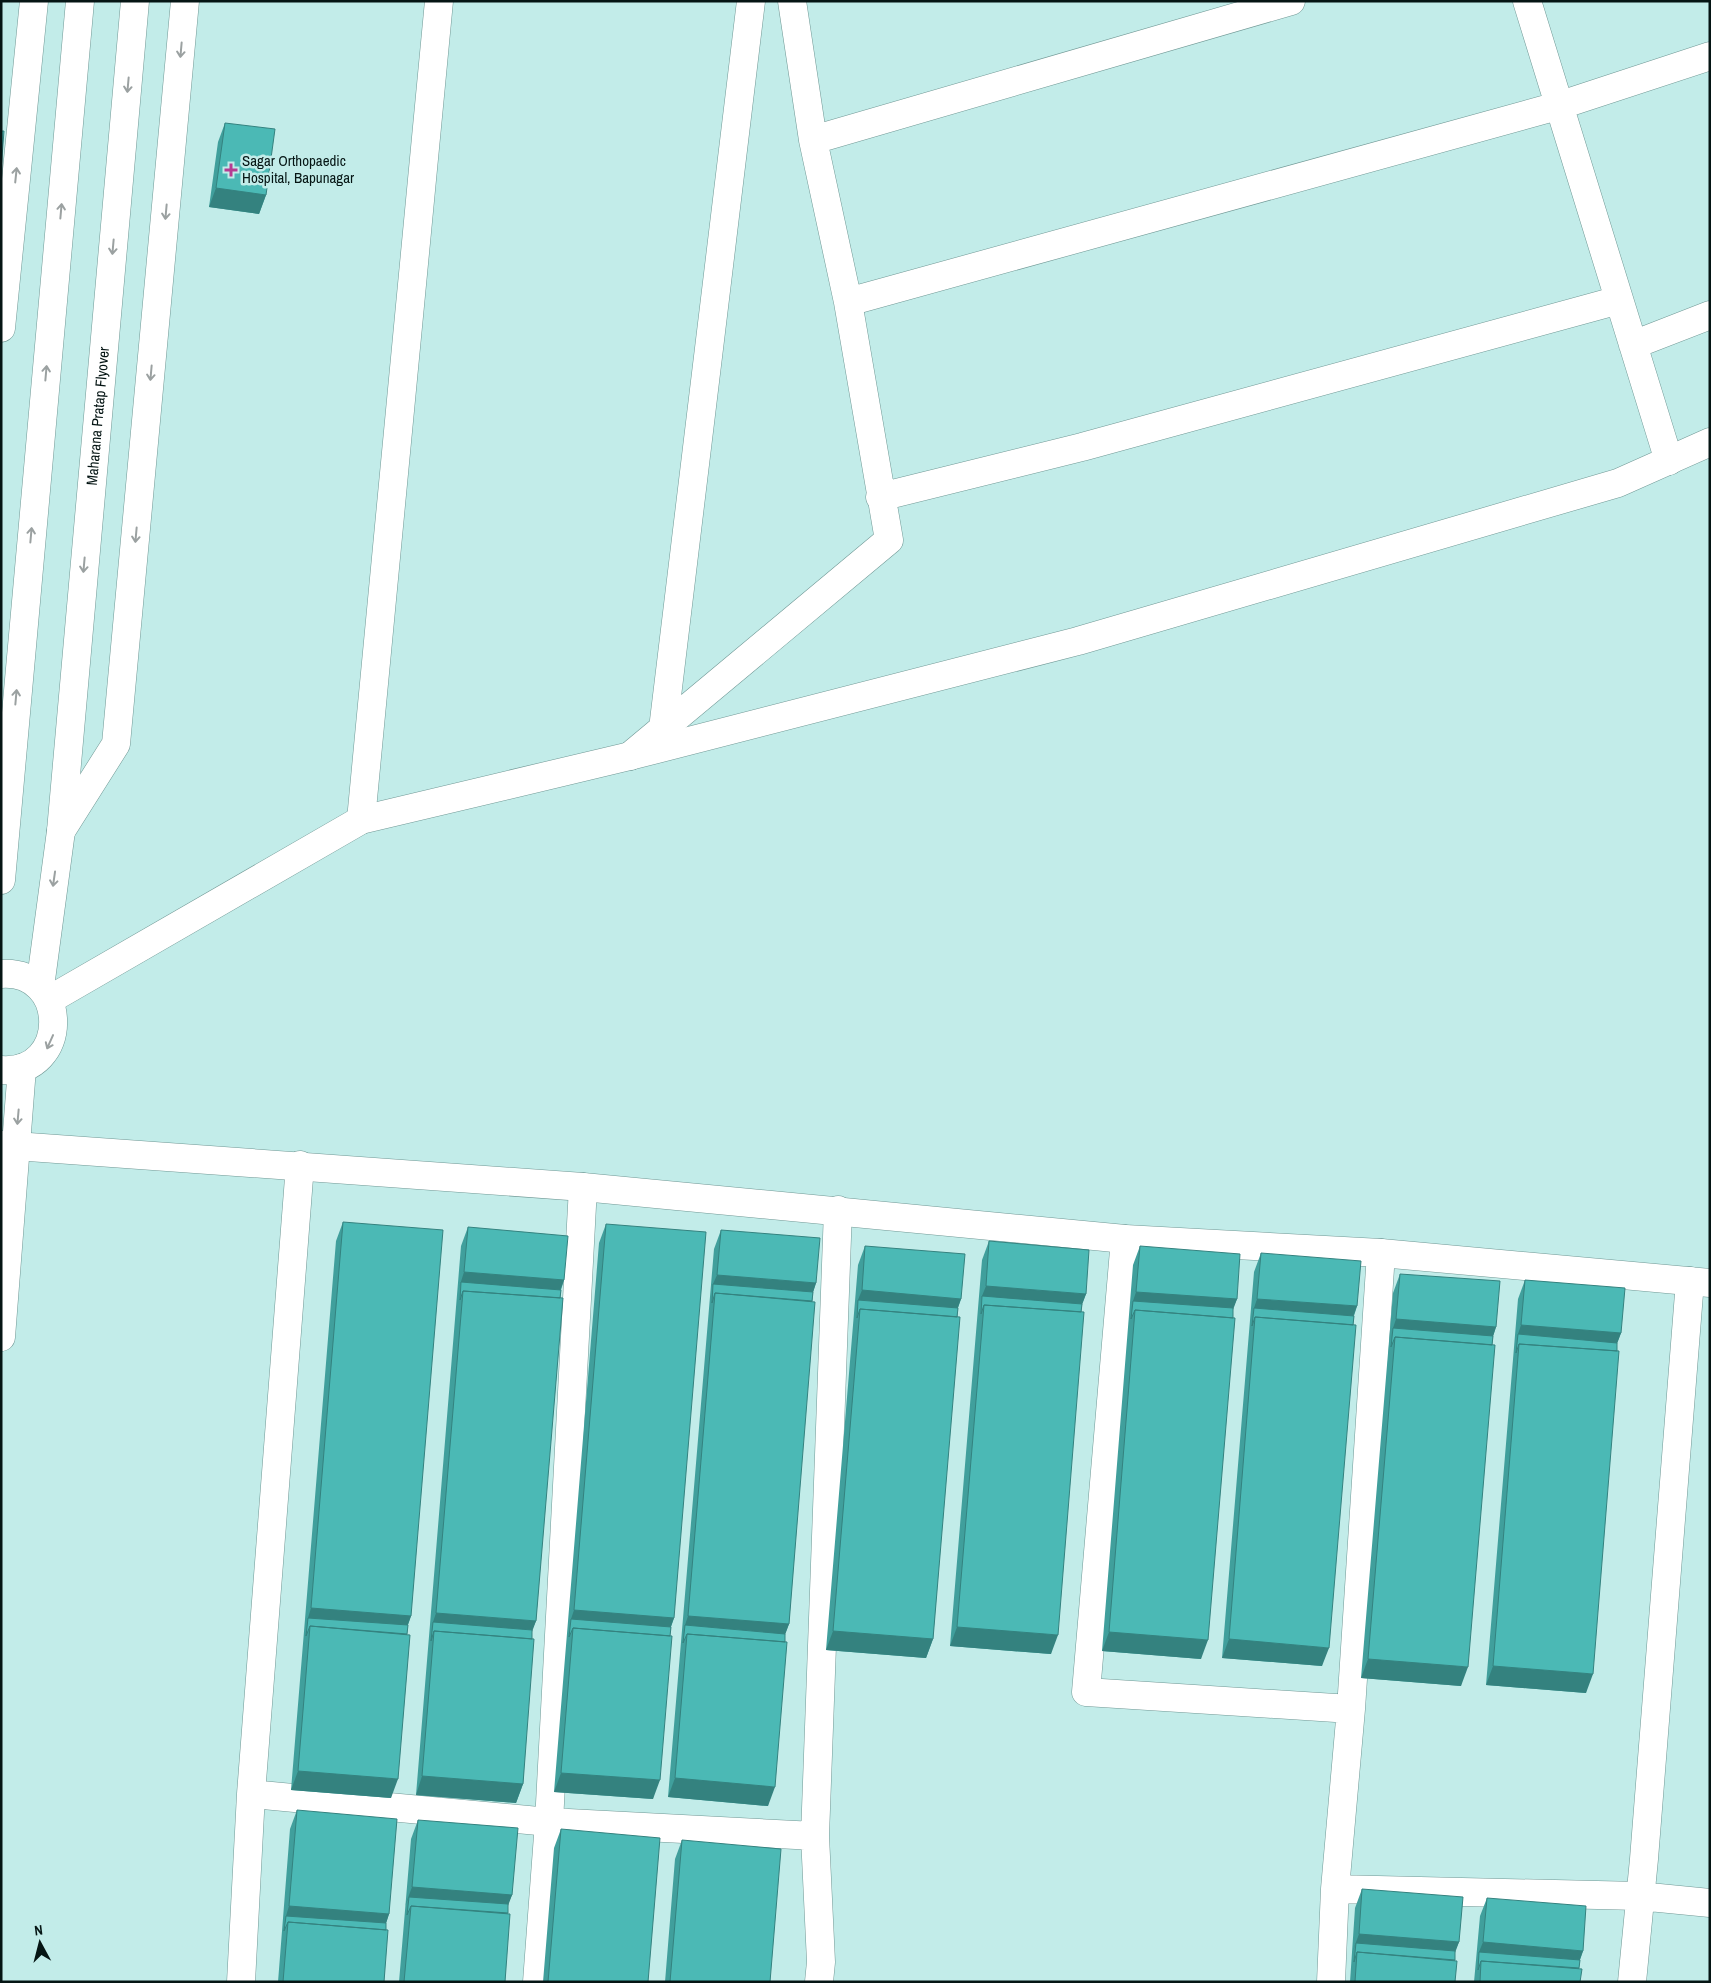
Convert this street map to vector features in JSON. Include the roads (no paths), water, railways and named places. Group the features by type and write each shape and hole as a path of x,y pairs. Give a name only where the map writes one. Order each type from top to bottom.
{"street":[{"path":"1,328 34,1"},
{"path":"1,880 3,823 12,745 80,1"},
{"name":"Maharana Pratap Flyover","path":"12,1069 36,1060 47,1048 54,1032 54,1016 44,994 61,831 136,1"},
{"path":"61,831 116,744 185,1"},
{"path":"361,820 439,1"},
{"path":"663,729 751,1"},
{"path":"630,756 889,540 880,497 848,302 813,140 792,1"},
{"path":"813,140 1291,1"},
{"path":"1527,1 1561,105 1669,461"},
{"path":"848,302 1561,105 1710,56"},
{"path":"880,497 1082,447 1619,300"},
{"path":"1633,345 1710,315"},
{"path":"1,974 26,978 44,994 361,820 630,756 1078,641 1618,483 1710,442"},
{"path":"1,1337 12,1069"},
{"path":"8,1145 583,1187 1125,1239 1381,1253 1700,1282 1632,1982"},
{"path":"241,1982 251,1794 300,1165"},
{"path":"537,1982 549,1822 583,1187"},
{"path":"819,1982 821,1962 815,1836 838,1210"},
{"path":"1125,1239 1086,1692 1351,1709"},
{"path":"1331,1982 1335,1889 1351,1709 1381,1253"},
{"path":"251,1794 549,1822 815,1836"},
{"path":"1335,1889 1639,1896 1710,1904"}],"place":[{"name":"Sagar Orthopaedic Hospital, Bapunagar","path":"231,170"}]}
